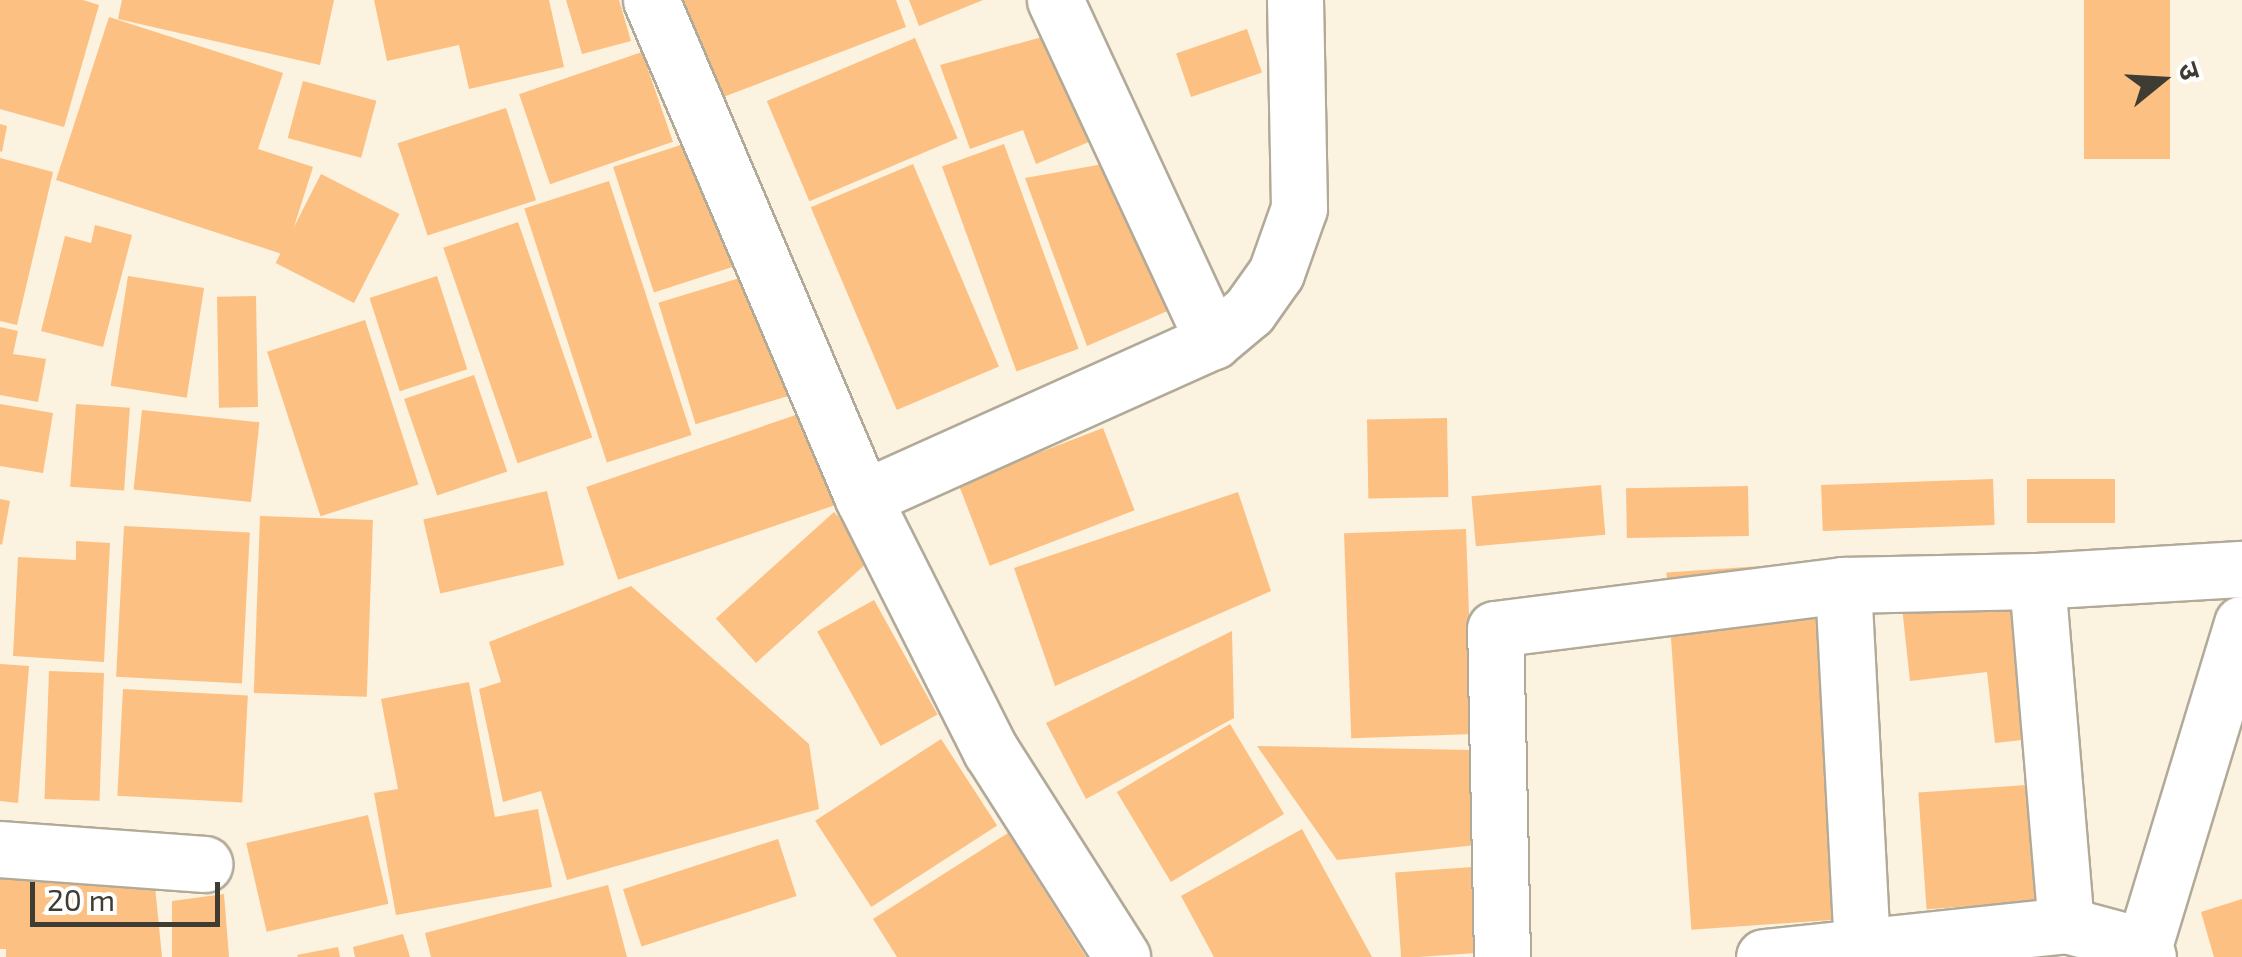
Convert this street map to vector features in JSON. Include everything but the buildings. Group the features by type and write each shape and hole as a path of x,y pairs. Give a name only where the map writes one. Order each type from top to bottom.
{"street":[{"path":"651,0 863,498 991,751 1122,957"},
{"path":"1055,0 1214,342"},
{"path":"863,498 1214,342 1249,311 1276,273 1299,208 1296,0"},
{"path":"1502,957 1494,630 1843,585 2037,581 2242,569"},
{"path":"2037,581 2066,925"},
{"path":"1843,585 1862,946"},
{"path":"1764,957 2066,925 2146,951 2242,624"},
{"path":"0,848 204,864"}]}
